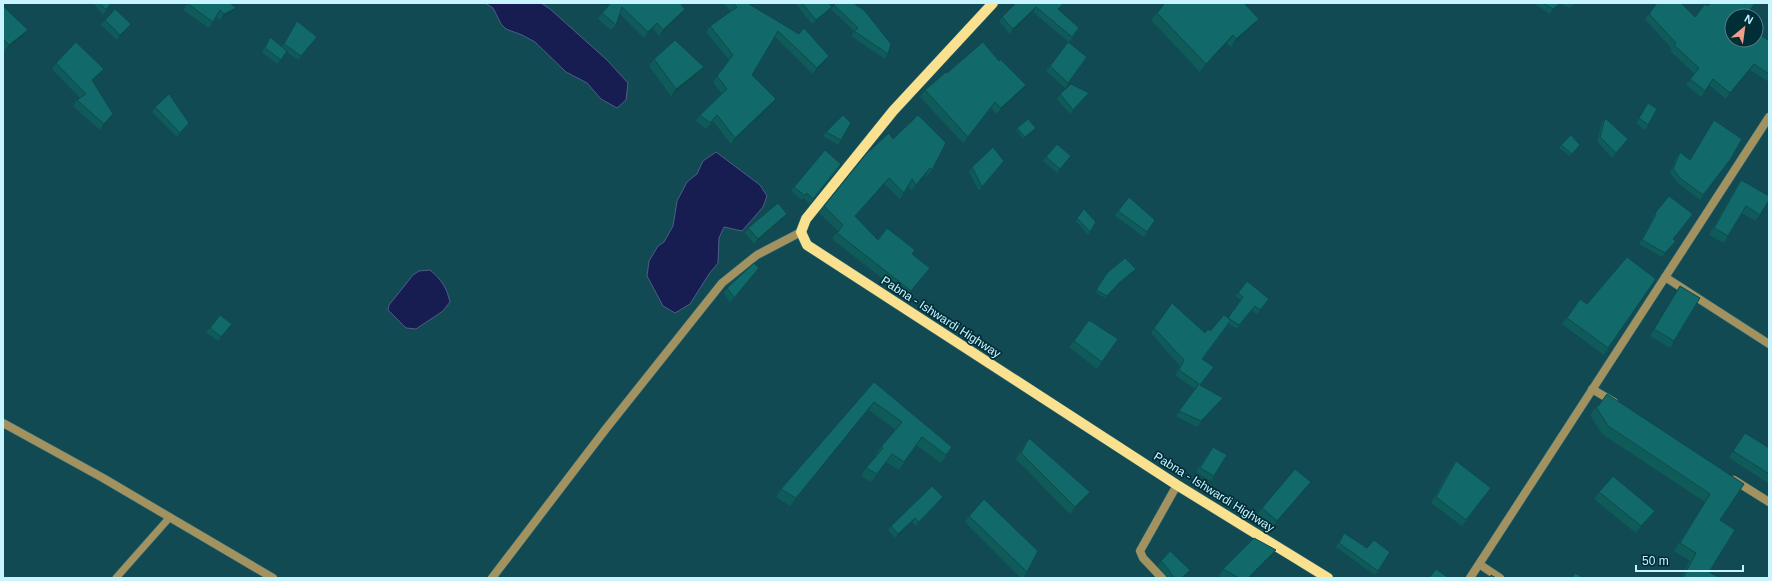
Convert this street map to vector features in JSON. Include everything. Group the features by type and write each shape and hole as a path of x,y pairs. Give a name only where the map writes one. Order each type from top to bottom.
{"main road":[{"path":"801,232 806,219 893,111 993,3"},
{"name":"Pabna - Ishwardi Highway","path":"801,232 806,245 1177,485 1328,578"}],"street":[{"path":"1470,578 1769,116"},
{"path":"492,578 605,430 722,283 756,255 801,232"},
{"path":"1665,277 1769,344"},
{"path":"1592,388 1618,405"},
{"path":"3,423 170,517 273,578"},
{"path":"1730,477 1769,502"},
{"path":"1162,578 1143,558 1140,551 1177,485"},
{"path":"1478,564 1500,578"}],"lane":[{"path":"116,578 170,517"}],"shaded area":[{"path":"485,3 541,3 550,9 607,60 628,83 626,100 617,108 601,99 587,83 566,72 535,42 506,29 501,24 493,8"},
{"path":"716,152 760,185 767,196 763,207 742,231 724,227 719,238 718,263 709,274 690,304 675,313 663,306 647,276 649,261 658,246 664,242 673,226 677,201 687,182 697,174 703,161"},
{"path":"430,270 443,284 450,302 443,311 416,329 406,328 388,310 389,305 413,275 419,271"}],"building":[{"path":"100,3 111,3 106,10"},
{"path":"188,3 230,3 236,8 224,14 220,10 213,22"},
{"path":"611,3 680,3 685,9 663,30 657,23 648,32 622,7 616,25 602,13"},
{"path":"732,3 750,3 749,4 799,34 804,28 829,56 817,68 778,31 752,75 776,99 735,138 717,115 710,123 700,115 727,89 717,76 733,55 710,26 737,7"},
{"path":"802,3 828,3 832,7 816,20"},
{"path":"836,3 853,3 864,10 891,44 888,54 854,31 858,28 834,5"},
{"path":"1016,3 1064,3 1058,9 1079,28 1072,37 1036,7 1013,29 1002,17"},
{"path":"1165,3 1244,3 1259,19 1236,39 1233,35 1206,64 1157,13"},
{"path":"1543,3 1561,3 1553,9"},
{"path":"1657,3 1681,3 1695,17 1705,4 1708,6 1711,3 1755,3 1752,8 1724,8 1724,48 1764,48 1764,38 1769,41 1769,74 1754,64 1730,93 1713,79 1705,91 1690,79 1699,68 1674,45 1676,43 1649,14"},
{"path":"3,6 28,30 9,45 3,39"},
{"path":"115,9 131,24 120,35 105,20"},
{"path":"297,21 317,37 301,56 284,44"},
{"path":"270,37 287,51 281,60 265,48"},
{"path":"675,40 704,67 676,89 654,59"},
{"path":"76,42 104,69 92,80 113,114 104,124 77,100 86,94 56,63"},
{"path":"983,42 999,61 1000,59 1026,85 1001,108 995,102 968,137 925,90"},
{"path":"1068,42 1087,57 1068,83 1050,66"},
{"path":"1071,84 1089,93 1073,110 1060,94"},
{"path":"169,94 189,123 180,133 155,107"},
{"path":"1648,103 1657,109 1648,125 1639,118"},
{"path":"843,115 851,123 841,140 826,132"},
{"path":"918,115 946,143 932,170 930,168 916,185 912,179 904,193 889,178 855,216 878,240 887,228 915,250 912,254 930,268 911,291 837,233 843,225 824,206 866,154 889,133 893,139"},
{"path":"1605,118 1628,139 1616,153 1600,137"},
{"path":"1028,119 1036,128 1025,137 1017,128"},
{"path":"1714,120 1742,139 1730,160 1703,195 1681,179 1673,169 1680,152 1690,160"},
{"path":"1571,135 1580,145 1572,154 1561,145"},
{"path":"1057,144 1071,156 1060,169 1046,157"},
{"path":"993,147 1004,161 982,187 972,167"},
{"path":"825,150 841,164 813,199 807,193 805,196 794,187"},
{"path":"1741,180 1769,196 1769,200 1760,215 1746,206 1728,236 1714,228"},
{"path":"1669,196 1693,214 1673,239 1676,241 1665,253 1642,240 1656,214 1655,213"},
{"path":"1129,197 1155,220 1147,232 1118,211"},
{"path":"778,203 787,214 758,239 748,228"},
{"path":"1084,209 1096,222 1090,232 1077,218"},
{"path":"1627,257 1656,279 1608,348 1567,318 1580,299 1587,304"},
{"path":"1125,258 1136,269 1120,282 1107,296 1096,290 1107,273"},
{"path":"754,263 759,268 734,298 727,288"},
{"path":"1247,281 1269,299 1260,310 1255,306 1239,325 1228,318 1243,297 1238,293"},
{"path":"1680,286 1700,298 1674,341 1654,329"},
{"path":"1172,303 1205,333 1208,329 1210,331 1224,315 1231,320 1202,359 1214,367 1200,385 1223,398 1201,421 1179,411 1199,384 1179,370 1184,360 1154,328"},
{"path":"220,315 232,324 221,337 210,328"},
{"path":"1089,320 1118,339 1102,362 1074,341"},
{"path":"874,382 952,447 946,455 922,437 904,462 892,454 877,474 866,468 902,422 874,402 796,498 781,489"},
{"path":"1607,394 1744,484 1720,520 1735,530 1709,572 1720,578 1683,578 1696,553 1680,543 1710,494 1608,426 1596,407"},
{"path":"1745,433 1769,448 1769,474 1733,451"},
{"path":"1029,438 1090,492 1075,507 1021,453"},
{"path":"1213,447 1227,455 1214,476 1200,468"},
{"path":"1456,461 1491,488 1466,520 1436,497"},
{"path":"1295,469 1311,482 1277,521 1262,508"},
{"path":"1613,476 1655,511 1641,526 1599,492"},
{"path":"932,486 943,497 919,522 915,518 898,534 891,526"},
{"path":"984,499 1038,551 1027,572 969,516"},
{"path":"1344,533 1367,548 1374,540 1390,552 1378,571 1339,543"},
{"path":"1254,538 1276,550 1248,578 1239,578 1223,569"},
{"path":"1170,551 1190,570 1182,578 1175,578 1161,561"},
{"path":"1436,569 1449,578 1429,578"},
{"path":"1575,573 1584,578 1572,578"}]}
